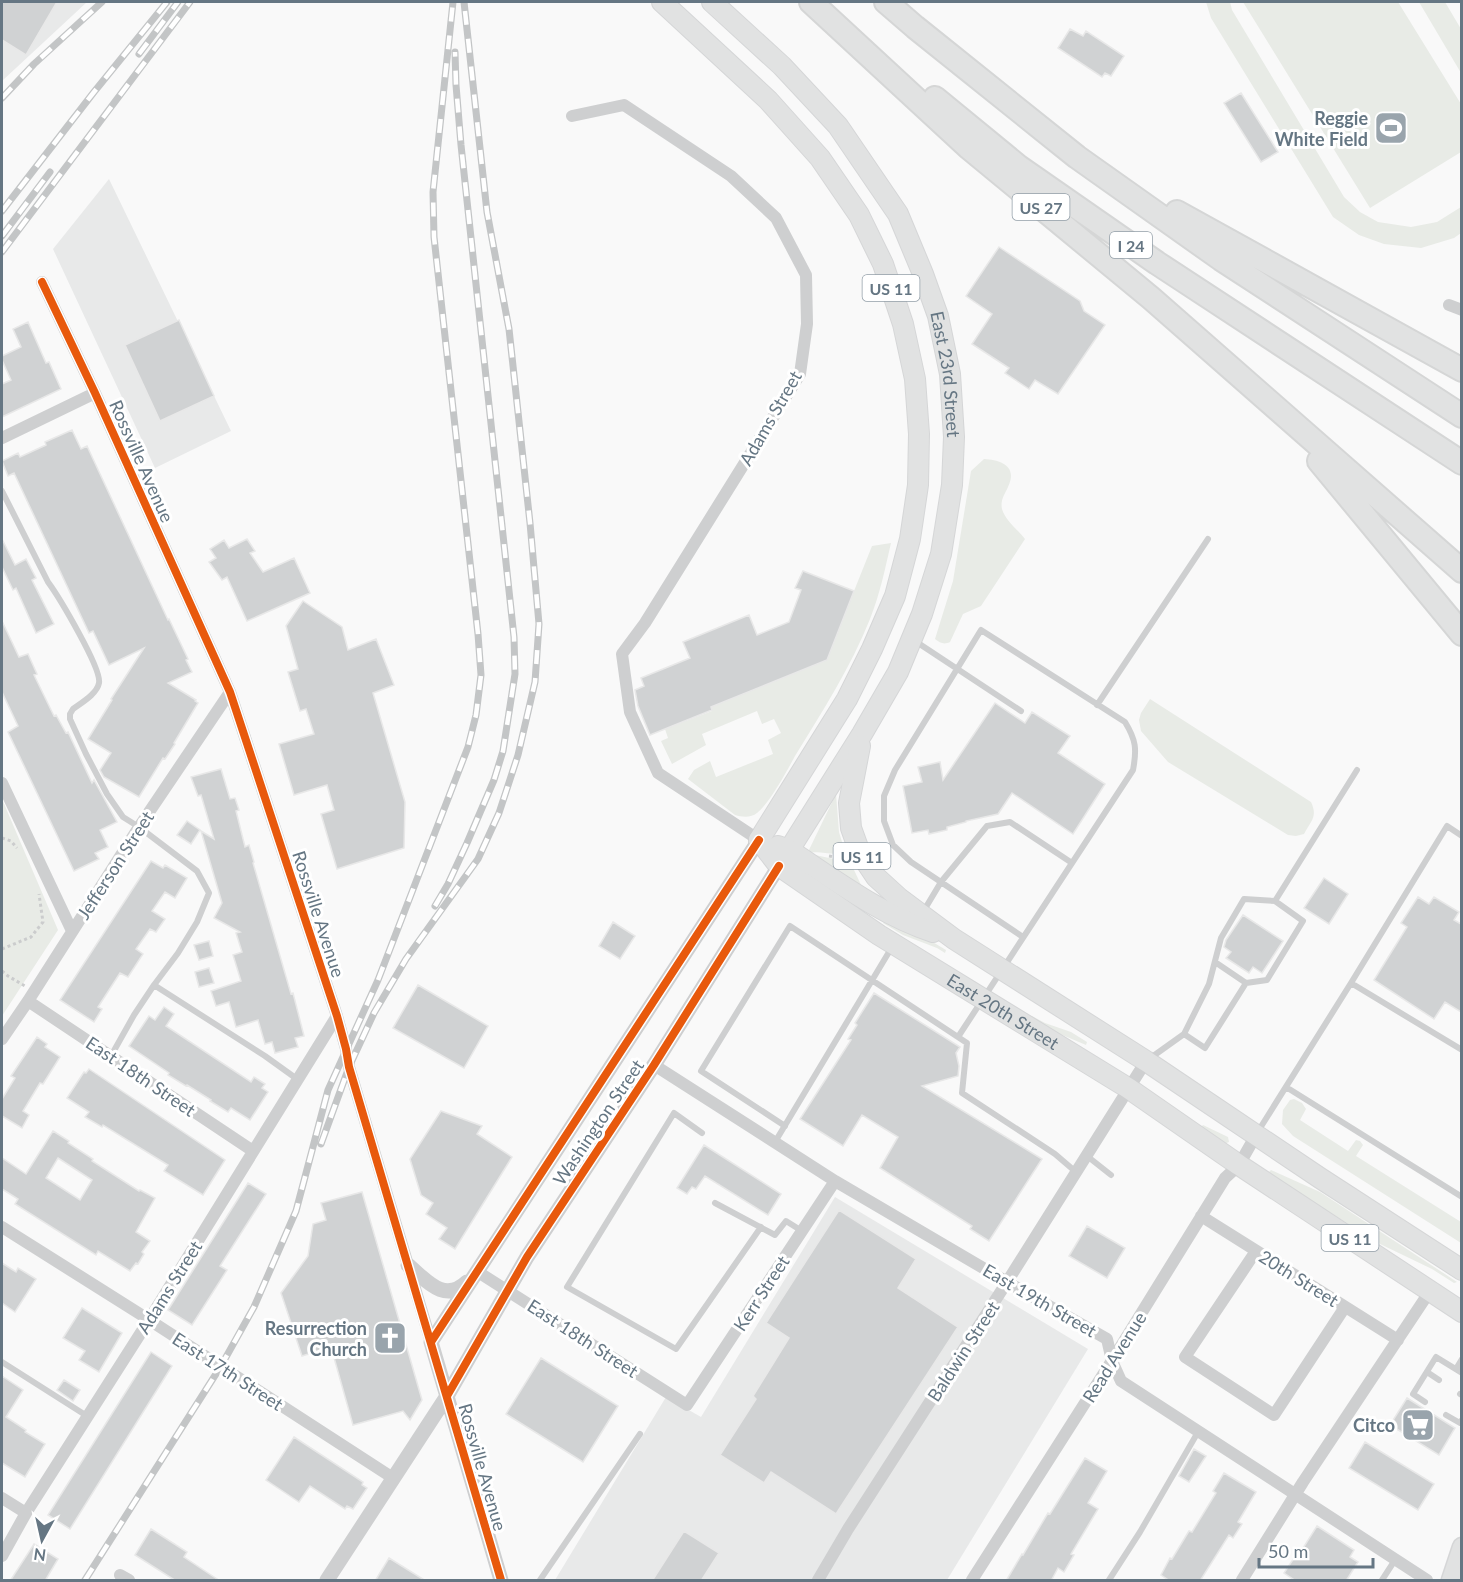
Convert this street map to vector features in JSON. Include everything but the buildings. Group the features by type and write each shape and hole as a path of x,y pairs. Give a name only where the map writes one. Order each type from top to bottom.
{"highway":[{"name":"US 27","path":"811,2 968,147 1151,298 1461,571"},
{"name":"I 24","path":"818,2 1019,166 1157,263 1461,463"},
{"name":"I 24","path":"886,2 1077,157 1221,259 1461,416"},
{"path":"1077,157 1461,370"},
{"path":"1276,409 1461,634"}],"main road":[{"name":"East 23rd Street","path":"662,2 768,100 820,158 859,215 883,264 903,324 915,380 919,434 918,485 910,539 895,596 872,649"},
{"name":"East 23rd Street","path":"712,2 782,66 838,126 898,214 938,316 950,374 954,437 952,485 941,554 922,614 898,672"},
{"name":"Washington Street","path":"759,840 847,699 872,649"},
{"name":"Washington Street","path":"784,858 862,735 898,672"},
{"name":"US 11","path":"862,735 849,803 851,828 860,853 876,877 899,898 954,939"},
{"name":"East 20th Street","path":"759,840 893,944 1128,1088 1239,1165 1461,1312"},
{"path":"784,858 918,927 954,939"},
{"name":"East 20th Street","path":"954,939 1146,1061 1461,1270"},
{"path":"1451,1581 1461,1547"}],"street":[{"name":"Adams Street","path":"572,116 624,105 693,150 731,176 776,218 806,275 807,324 800,374 645,623 622,654"},
{"name":"Rossville Avenue","path":"42,282 95,393 230,692 337,1016 349,1067 501,1581"},
{"path":"1449,305 1461,310"},
{"path":"2,438 95,393"},
{"name":"East 20th Street","path":"622,654 630,712 658,773 759,840"},
{"name":"Jefferson Street","path":"2,1039 230,692"},
{"path":"2,783 72,931"},
{"name":"Washington Street","path":"431,1342 759,840"},
{"name":"Washington Street","path":"327,1581 447,1396 527,1257 654,1065 784,858"},
{"name":"East 18th Street","path":"31,996 111,1056 253,1151"},
{"name":"Adams Street","path":"2,1557 26,1514 337,1016"},
{"name":"Baldwin Street","path":"818,1581 853,1522 1146,1061"},
{"name":"East 19th Street","path":"654,1065 835,1181 1107,1339 1112,1361 1121,1381 1427,1581"},
{"name":"Read Avenue","path":"972,1581 1225,1178 1239,1165 1256,1135"},
{"name":"Kerr Street","path":"687,1405 835,1181"},
{"name":"20th Street","path":"1201,1216 1398,1340"},
{"name":"East 17th Street","path":"2,1227 393,1478"},
{"path":"1256,1251 1185,1357 1274,1415 1345,1307"},
{"path":"408,1264 437,1289 451,1292 461,1288 478,1272"},
{"name":"East 18th Street","path":"478,1272 687,1405"},
{"path":"1242,1581 1294,1495 1430,1291"},
{"path":"2,1498 26,1514"}],"lane":[{"path":"2,492 48,582 82,638 100,680 99,686 73,710 70,719 107,795 123,817 140,827 197,871 209,893 197,922 134,1015 111,1056"},
{"path":"1097,705 1208,539"},
{"path":"958,1037 1133,770 1136,753 1134,736 1125,722 981,630 895,770 884,796 884,821 893,845 911,862 1023,937"},
{"path":"912,639 1021,711"},
{"path":"1275,902 1357,770"},
{"path":"922,915 941,882 987,826 1010,822 1072,863"},
{"path":"1256,1135 1447,826 1461,836"},
{"path":"1146,1061 1184,1034 1209,984 1221,938 1244,899 1275,902 1303,921 1266,980 1246,983 1215,962"},
{"path":"785,1126 701,1071 790,926 967,1043 962,1093 1055,1154 1076,1172"},
{"path":"775,1142 893,944"},
{"path":"1184,1034 1204,1048 1246,983"},
{"path":"1351,983 1461,1050"},
{"path":"154,985 298,1079"},
{"path":"1286,1087 1461,1197"},
{"path":"702,1133 674,1113 567,1287 676,1349 761,1227"},
{"path":"1086,1155 1111,1175"},
{"path":"715,1203 776,1235 786,1221 802,1231"},
{"path":"1425,1402 1413,1394 1436,1357 1459,1371 1461,1359"},
{"path":"2,1362 88,1416"},
{"path":"1426,1372 1438,1380"},
{"path":"1446,1415 1460,1423 1461,1420"},
{"path":"1109,1581 1198,1432"},
{"path":"540,1581 640,1434"},
{"path":"1382,1581 1395,1560"}],"path":[{"path":"2,838 11,841 20,852"},
{"path":"2,949 31,937 43,922 38,885"},
{"path":"2,971 31,996"}],"shaded area":[{"path":"2,2 87,2 2,81"},
{"path":"1206,2 1230,2 1232,10 1344,197 1360,212 1378,222 1411,227 1437,222 1461,207 1461,233 1454,238 1421,248 1384,244 1359,235 1333,217 1211,18"},
{"name":"Reggie White Field","path":"1243,2 1398,2 1461,104 1461,152 1370,208"},
{"path":"1419,2 1445,2 1461,29 1461,73"},
{"path":"109,179 231,431 155,468 53,249"},
{"path":"984,459 1002,463 1009,469 1011,480 1002,500 1002,509 1025,539 981,606 963,614 950,642 942,643 935,639 953,581 971,471"},
{"path":"891,543 870,619 836,689 778,787 762,809 752,816 735,815 688,779 694,770 710,761 716,777 773,754 768,740 781,733 774,719 762,724 757,711 702,734 706,745 672,764 661,741 668,738 665,729 712,711 711,707 854,591 872,546"},
{"path":"1150,699 1311,802 1314,815 1304,834 1288,835 1168,762 1141,731 1139,720"},
{"path":"836,794 839,832 845,852 807,854"},
{"path":"2,799 58,930 2,1016"},
{"path":"847,855 862,887 813,856 834,859"},
{"path":"886,919 926,938 946,950 945,953 903,935 883,923"},
{"path":"1032,1016 1071,1032 1087,1042 1086,1045 1046,1028 1031,1018"},
{"path":"1294,1099 1302,1103 1306,1109 1300,1120 1348,1151 1356,1140 1360,1141 1363,1145 1356,1156 1461,1222 1461,1243 1293,1136 1282,1124 1283,1110 1290,1100"},
{"path":"1203,1125 1228,1137 1229,1142 1224,1144 1200,1128"},
{"path":"1271,1170 1320,1192 1457,1282 1454,1283 1432,1269 1378,1243 1273,1176 1269,1172"},
{"path":"835,1197 1088,1349 947,1580 825,1580 820,1578 818,1580 555,1580 666,1397 701,1417"}],"railway":[{"path":"2,98 34,64 102,2"},
{"path":"2,211 167,2"},
{"path":"139,54 178,2"},
{"path":"2,252 190,2"},
{"path":"85,1580 221,1366 254,1307 296,1211 328,1090 378,980 468,747 476,715 481,675 478,634 434,237 433,192 453,2"},
{"path":"321,1144 349,1067 374,1013 406,959 478,859 499,813 518,755 535,682 539,624 530,523 509,329 487,212 464,2"},
{"path":"435,906 448,884 494,780 503,751 515,674 514,637 461,145 455,52"},
{"path":"2,236 50,172"}],"cycle path":[{"path":"42,282 95,393 230,692 337,1016 349,1067 501,1580"},
{"path":"431,1342 759,840"},
{"path":"447,1396 527,1257 654,1065 779,866"}],"place":[{"name":"Reggie White Field","path":"1391,128"},
{"name":"Resurrection Church","path":"390,1338"},
{"name":"Citco","path":"1418,1425"}]}
